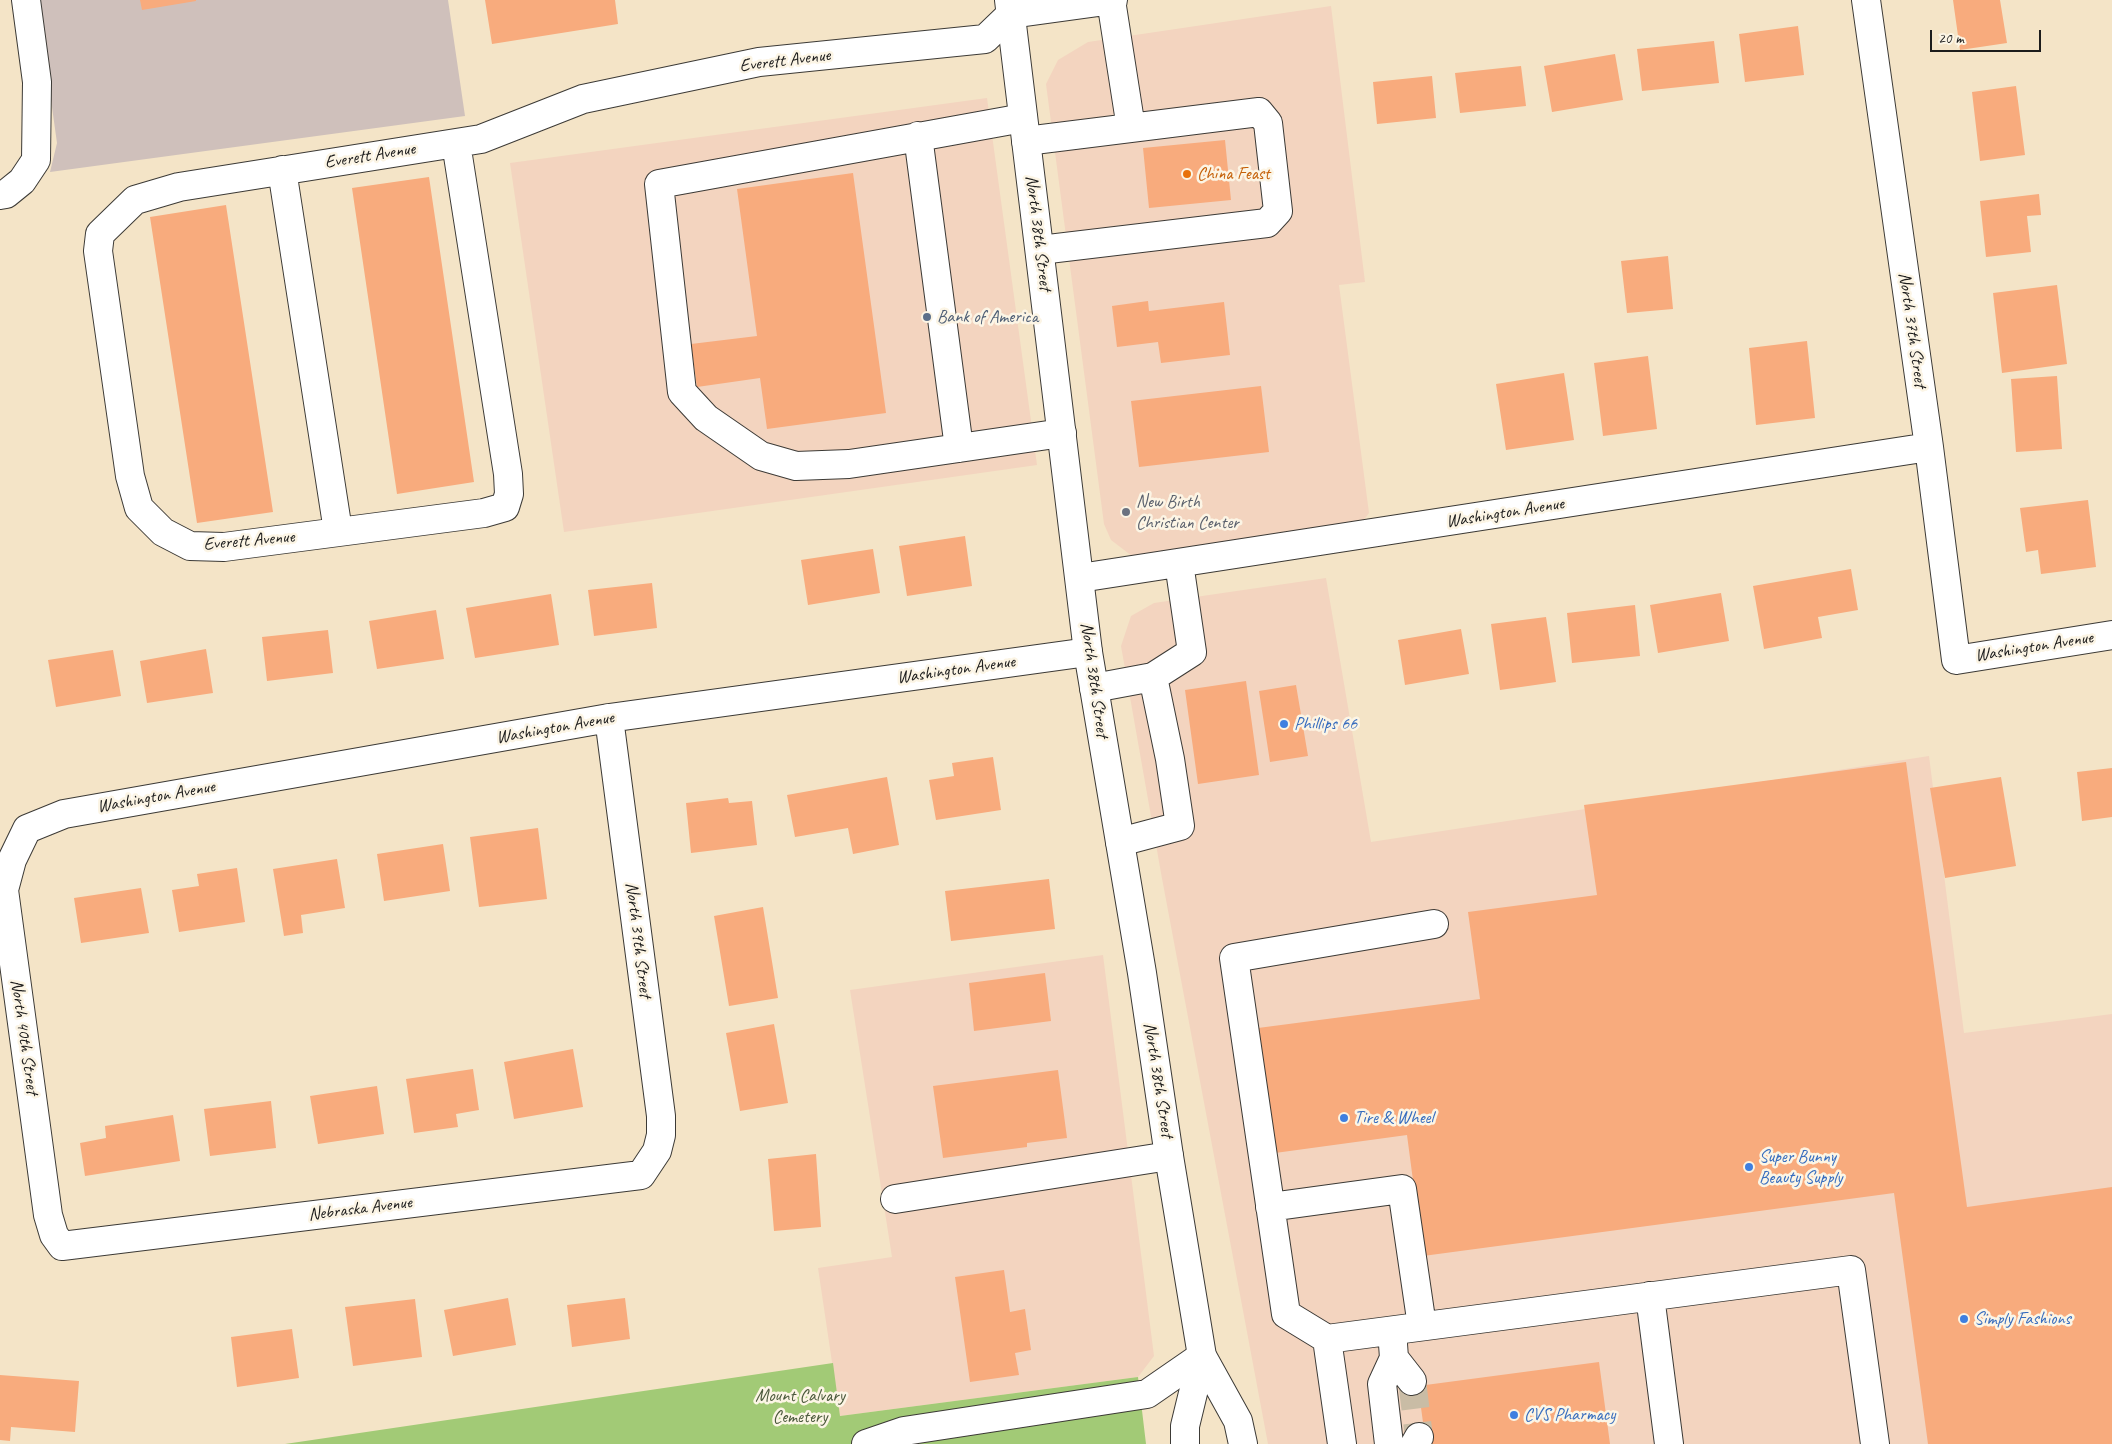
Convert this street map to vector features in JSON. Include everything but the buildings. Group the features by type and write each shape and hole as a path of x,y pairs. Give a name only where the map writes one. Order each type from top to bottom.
{"street":[{"path":"0,194 6,194 22,181 36,160 37,82 26,0"},
{"path":"1010,7 1112,0 1130,128"},
{"name":"North 37th Street","path":"1866,0 1929,447 1956,660"},
{"name":"North 38th Street","path":"1010,7 1088,652 1169,1156 1202,1356 1238,1421 1243,1444"},
{"name":"Everett Avenue","path":"456,143 508,474 509,494 505,507 484,513 224,547 190,546 163,532 140,508 130,476 98,251 100,234 135,200 179,187 481,139 584,99 759,62 985,39 1010,7"},
{"path":"1040,250 1267,223 1278,211 1268,122 1259,112 1130,128 1025,129 918,136 659,184 682,392 706,418 761,456 796,466 849,464 1062,433"},
{"path":"918,136 959,448"},
{"path":"282,170 338,532"},
{"name":"Washington Avenue","path":"1080,578 1929,447"},
{"path":"1094,688 1153,677 1192,652 1180,563"},
{"name":"Washington Avenue","path":"1956,660 2112,635"},
{"name":"Washington Avenue","path":"27,829 64,814 609,718 1088,652"},
{"path":"1120,842 1180,826 1170,759 1153,677"},
{"name":"North 39th Street","path":"609,718 661,1116 661,1135 652,1161"},
{"name":"North 40th Street","path":"27,829 12,860 4,890 48,1215 54,1235 62,1246"},
{"path":"1434,924 1234,958 1286,1314 1327,1339 1851,1270 1875,1444"},
{"path":"895,1199 1169,1156"},
{"name":"Nebraska Avenue","path":"62,1246 641,1175 652,1161"},
{"path":"1270,1207 1402,1190 1422,1326"},
{"path":"1650,1296 1670,1444"},
{"path":"1389,1444 1382,1384 1394,1358 1391,1330"},
{"path":"1327,1339 1342,1444"},
{"path":"866,1444 904,1431 1147,1394 1202,1356"},
{"name":"North 38th Street","path":"1185,1444 1185,1426 1202,1356"},
{"path":"1394,1358 1412,1381"}],"shaded area":[{"path":"37,0 448,0 465,116 50,172 57,143"},
{"path":"1331,6 1365,282 1339,285 1369,513 1363,521 1132,556 1111,540 1104,524 1046,84 1058,60 1088,42"},
{"path":"987,98 1037,465 564,532 510,163"},
{"path":"1326,578 1371,842 1929,756 1964,1033 2112,1014 2112,1444 1268,1444 1161,873 1121,646 1131,616 1154,603"},
{"path":"1103,955 1154,1356 1138,1377 840,1416 818,1268 892,1257 850,990"}],"green space":[{"name":"Mount Calvary Cemetery","path":"833,1363 840,1416 1138,1377 1146,1444 285,1444"}],"tunnel":[{"path":"1412,1381 1419,1437"}],"place":[{"name":"China Feast","path":"1187,174"},
{"name":"Bank of America","path":"927,317"},
{"name":"New Birth Christian Center","path":"1126,512"},
{"name":"Phillips 66","path":"1284,724"},
{"name":"Tire & Wheel","path":"1344,1118"},
{"name":"Super Bunny Beauty Supply","path":"1749,1167"},
{"name":"Simply Fashions","path":"1964,1319"},
{"name":"CVS Pharmacy","path":"1514,1415"}]}
